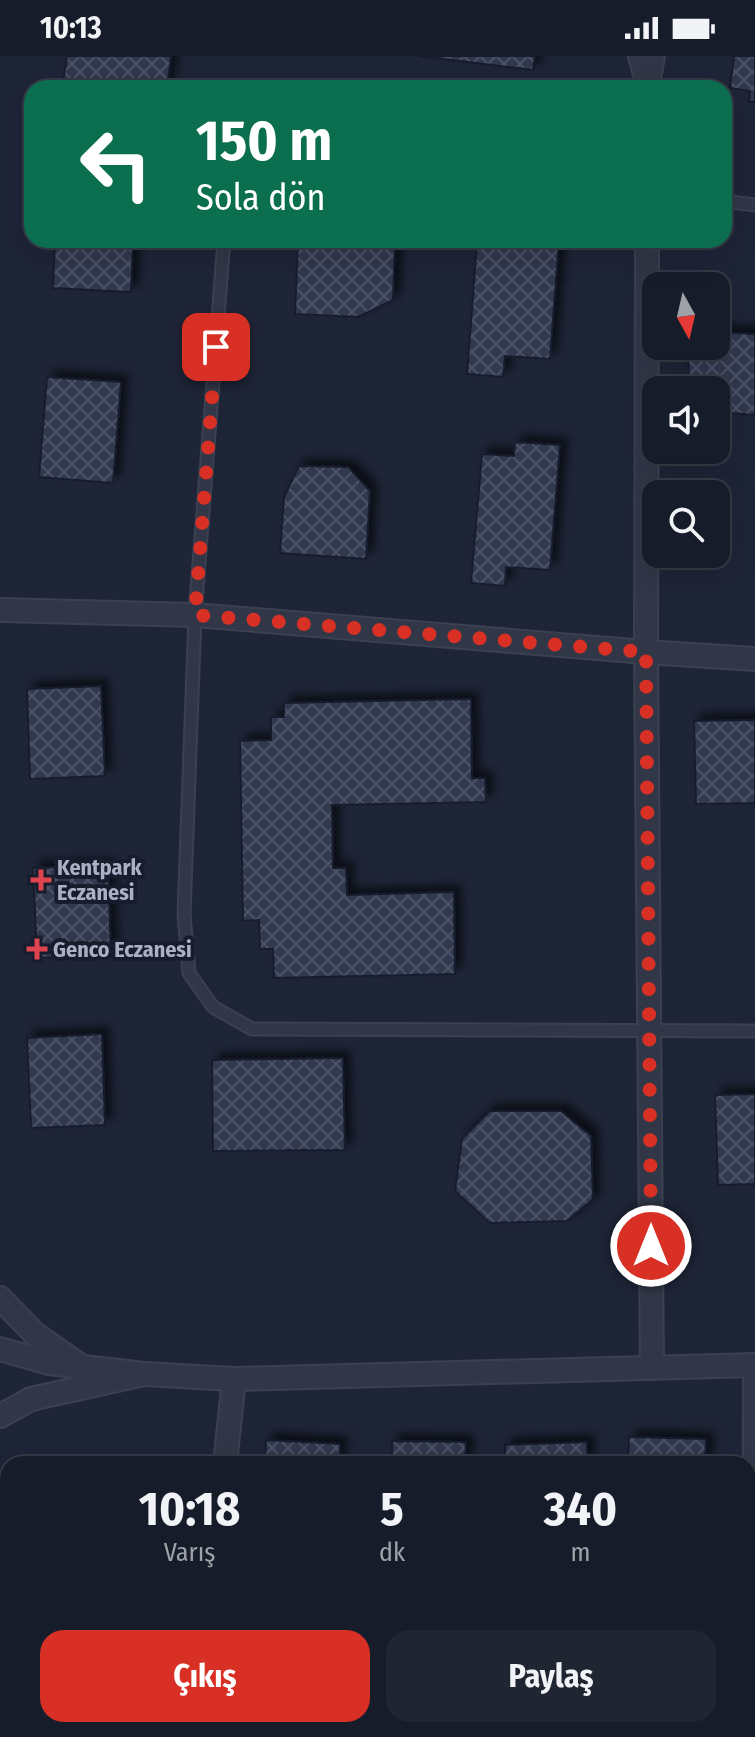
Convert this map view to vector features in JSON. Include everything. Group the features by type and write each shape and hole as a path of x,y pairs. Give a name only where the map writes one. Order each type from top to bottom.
{"street":[{"path":"640,56 646,80"},
{"path":"649,80 653,56"},
{"path":"647,248 646,652 652,1368"},
{"path":"0,610 195,615 755,659"},
{"path":"0,1298 35,1334 83,1367"},
{"path":"0,1349 49,1363 144,1374 234,1379 755,1365 755,1456"},
{"path":"0,1416 31,1399 144,1374"},
{"path":"226,1456 234,1379"}],"lane":[{"path":"732,202 755,205"},
{"path":"223,248 195,615 184,914 189,973 213,1007 252,1029 755,1031"}],"building":[{"path":"67,56 171,56 168,80 63,80"},
{"path":"419,56 535,56 533,70"},
{"path":"734,56 755,56 755,102 749,102 750,91 732,88"},
{"path":"55,248 133,248 131,292 53,288"},
{"path":"298,248 395,248 393,300 358,317 295,314"},
{"path":"477,248 558,248 550,359 505,356 503,377 467,374"},
{"path":"730,333 755,334 755,415 730,413 730,376 689,376 688,360 730,360"},
{"path":"47,377 121,382 113,483 39,477"},
{"path":"515,442 560,445 550,570 506,567 505,586 471,583 482,454 514,456"},
{"path":"299,466 348,467 370,491 366,559 280,553 284,497"},
{"path":"101,686 105,776 30,779 27,689"},
{"path":"471,699 472,778 485,778 486,802 332,805 333,868 346,868 347,895 454,892 455,974 274,978 273,949 260,949 259,920 243,921 240,741 271,740 271,717 284,717 284,703"},
{"path":"755,720 755,803 696,804 694,721"},
{"path":"108,865 111,955 37,958 33,868"},
{"path":"102,1034 105,1125 31,1128 27,1038"},
{"path":"343,1058 345,1150 213,1151 212,1060"},
{"path":"755,1094 755,1184 718,1185 715,1095"},
{"path":"490,1111 561,1111 591,1136 593,1199 567,1221 490,1223 455,1191 462,1139"},
{"path":"629,1437 706,1439 705,1456 628,1456"},
{"path":"266,1440 340,1444 339,1456 265,1456"},
{"path":"392,1441 466,1442 465,1456 392,1456"},
{"path":"587,1442 587,1456 505,1456 505,1445"}],"place":[{"name":"Kentpark Eczanesi","path":"41,880"},
{"name":"Genco Eczanesi","path":"37,949"}],"route":[{"path":"216,347 195,615 646,652 651,1246"}]}
